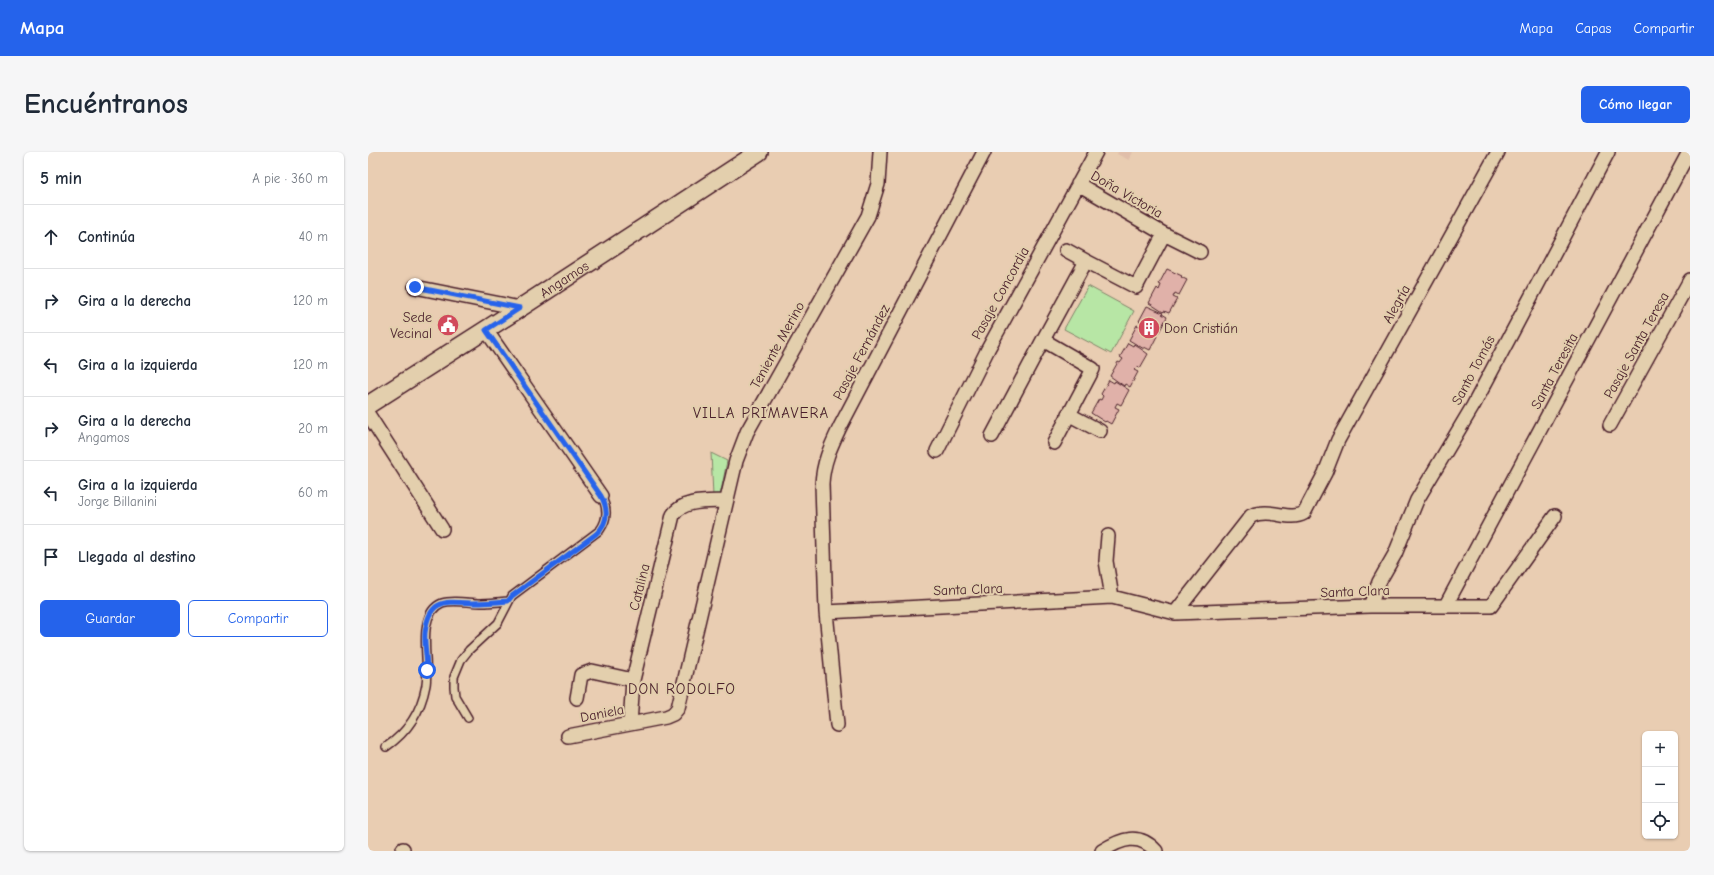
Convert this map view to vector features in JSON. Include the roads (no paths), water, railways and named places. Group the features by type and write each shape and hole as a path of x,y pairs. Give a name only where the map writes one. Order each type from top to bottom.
{"street":[{"name":"Angamos","path":"368,405 759,152"},
{"name":"Teniente Merino","path":"680,700 736,461 748,432 868,216 878,184 880,152"},
{"name":"Pasaje Fernández","path":"837,725 826,612 822,484 823,469 828,452 984,152"},
{"name":"Pasaje Concordia","path":"937,451 988,349 1096,152"},
{"name":"Alegría","path":"1176,613 1251,516 1262,512 1298,517 1304,513 1325,473 1338,440 1498,152"},
{"name":"Santo Tomás","path":"1370,606 1379,582 1397,549 1417,500 1472,406 1608,152"},
{"name":"Santa Teresita","path":"1446,605 1689,152"},
{"name":"Doña Victoria","path":"1066,250 1136,287 1164,234 1078,184"},
{"path":"1164,234 1200,252"},
{"path":"992,436 1086,261"},
{"name":"Pasaje Santa Teresa","path":"1610,425 1690,280"},
{"path":"415,287 520,308"},
{"path":"486,330 601,496"},
{"path":"1043,340 1093,369 1054,443"},
{"path":"368,414 442,529"},
{"path":"1068,414 1100,431"},
{"name":"Catalina","path":"630,724 633,680 673,515 676,509 681,506 726,501"},
{"name":"Santa Clara","path":"826,612 1112,597 1176,613 1370,606 1490,606 1555,516"},
{"path":"1108,536 1106,561 1112,597"},
{"path":"577,698 581,676 588,672 592,671 633,680"},
{"name":"Daniela","path":"568,736 673,714 678,708 680,700"},
{"path":"1102,851 1111,845 1128,839 1138,839 1147,843 1156,851"}],"lane":[{"path":"468,718 455,696 454,682 457,668 465,654 498,623 508,601 512,596 600,530 606,516 606,509 601,496"},
{"path":"386,747 405,731 415,718 419,709 426,684 427,670 425,632 430,615 435,607 445,602 482,603 508,601"}],"place":[{"name":"Sede Vecinal","path":"448,325"},
{"name":"Don Cristián","path":"1149,328"}],"district":[{"name":"VILLA PRIMAVERA","path":"761,413"},
{"name":"DON RODOLFO","path":"682,689"}]}
